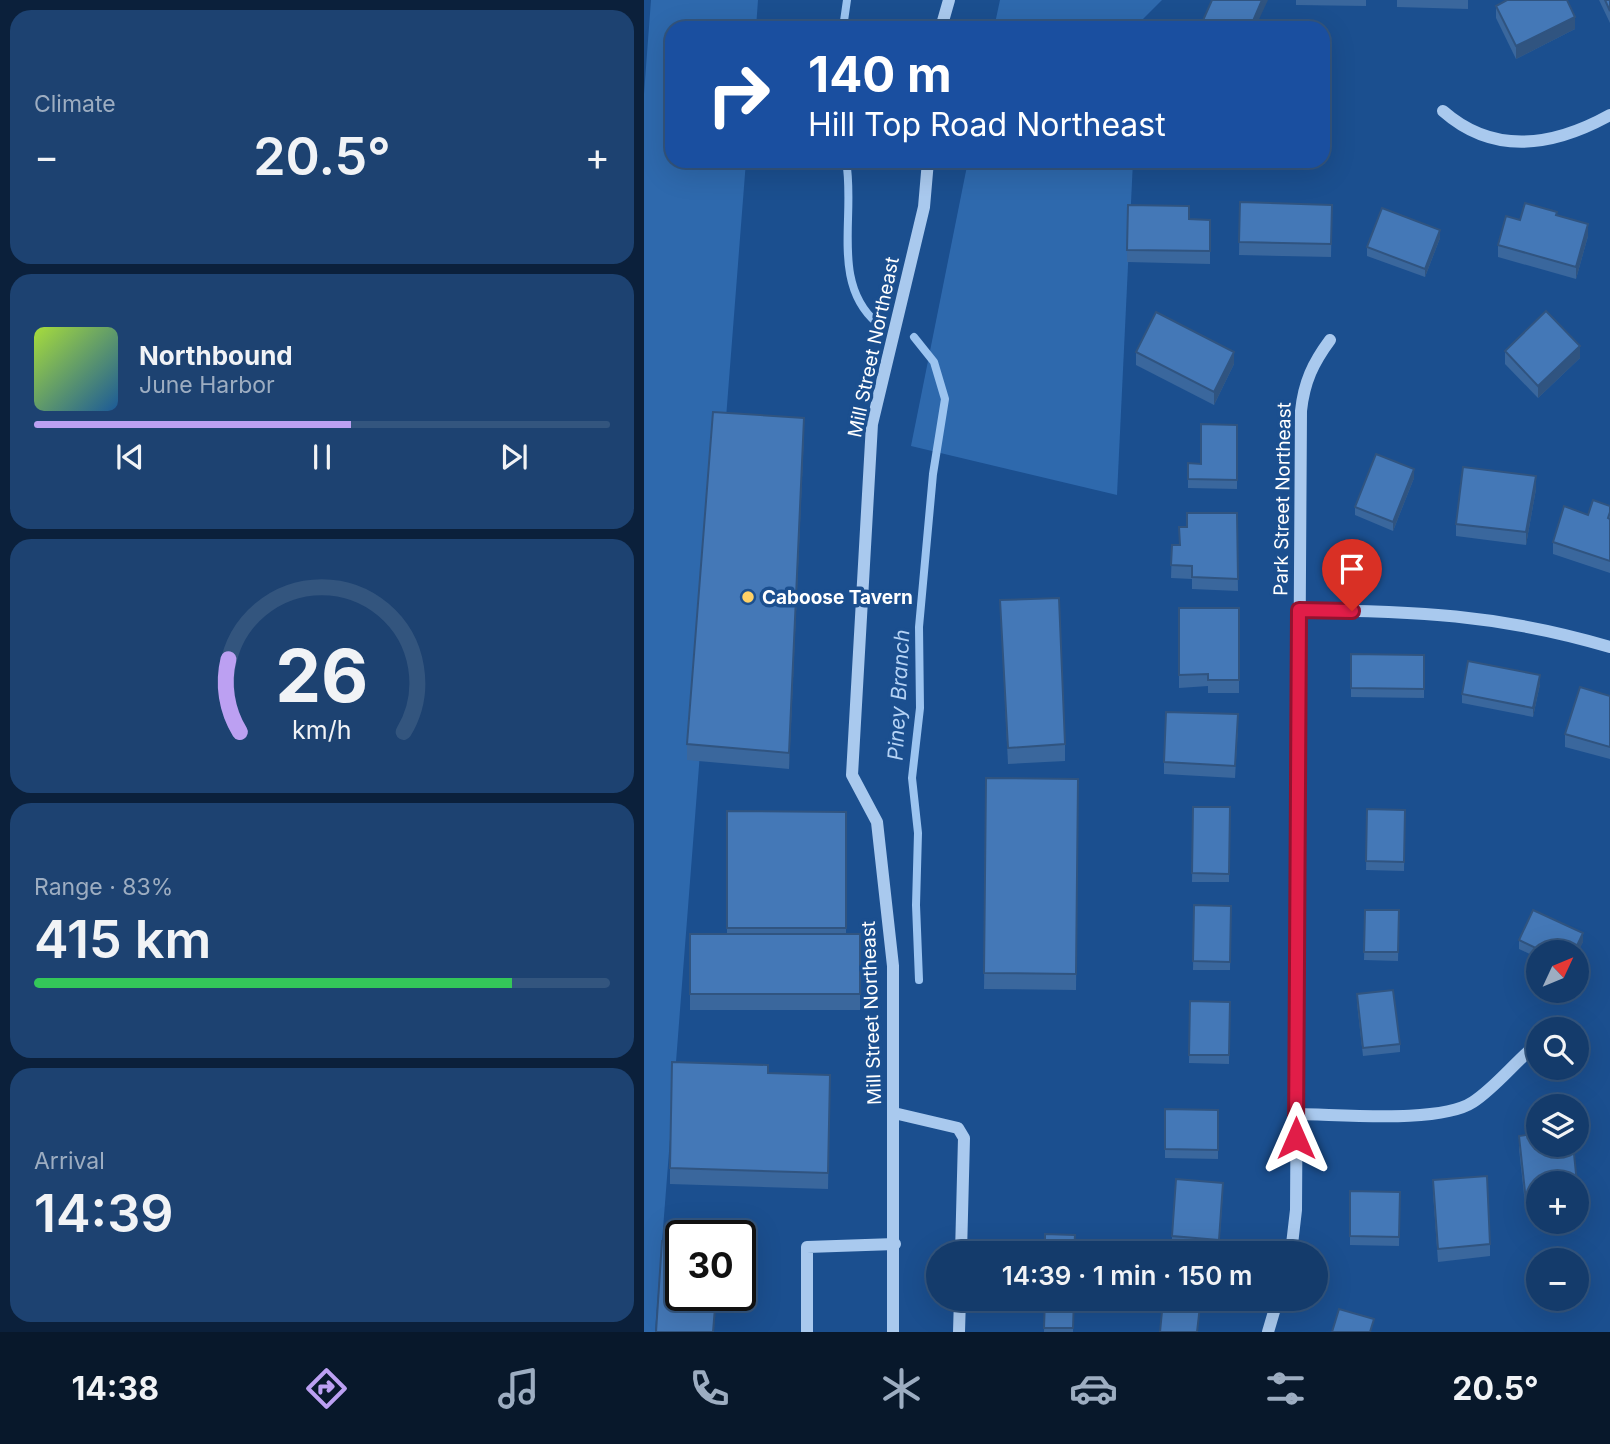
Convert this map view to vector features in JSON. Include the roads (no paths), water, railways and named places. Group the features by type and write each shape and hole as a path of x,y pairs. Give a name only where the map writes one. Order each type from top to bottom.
{"street":[{"path":"943,21 949,0"},
{"path":"1443,110 1476,133 1500,141 1529,144 1561,138 1610,115"},
{"name":"Mill Street Northeast","path":"893,1332 893,966 877,822 852,775 873,424 923,207 927,168"},
{"name":"Park Street Northeast","path":"1292,1241 1296,1210 1301,411 1304,386 1314,361 1330,340"},
{"path":"1299,610 1462,615 1521,623 1610,646"},
{"path":"1296,1114 1428,1114 1458,1109 1474,1102 1526,1054"},
{"path":"894,1114 958,1128 964,1138 961,1241"},
{"path":"807,1332 807,1247 895,1244"},
{"path":"959,1332 960,1311"},
{"path":"1268,1332 1274,1311"}],"waterway":[{"name":"Piney Branch","path":"844,21 847,0"},
{"name":"Piney Branch","path":"847,168 849,268 863,307 877,323"},
{"name":"Piney Branch","path":"914,337 934,362 945,399 933,474 919,627 920,708 912,778 918,833 916,905 919,980"}],"place":[{"name":"Caboose Tavern","path":"748,597"}]}
